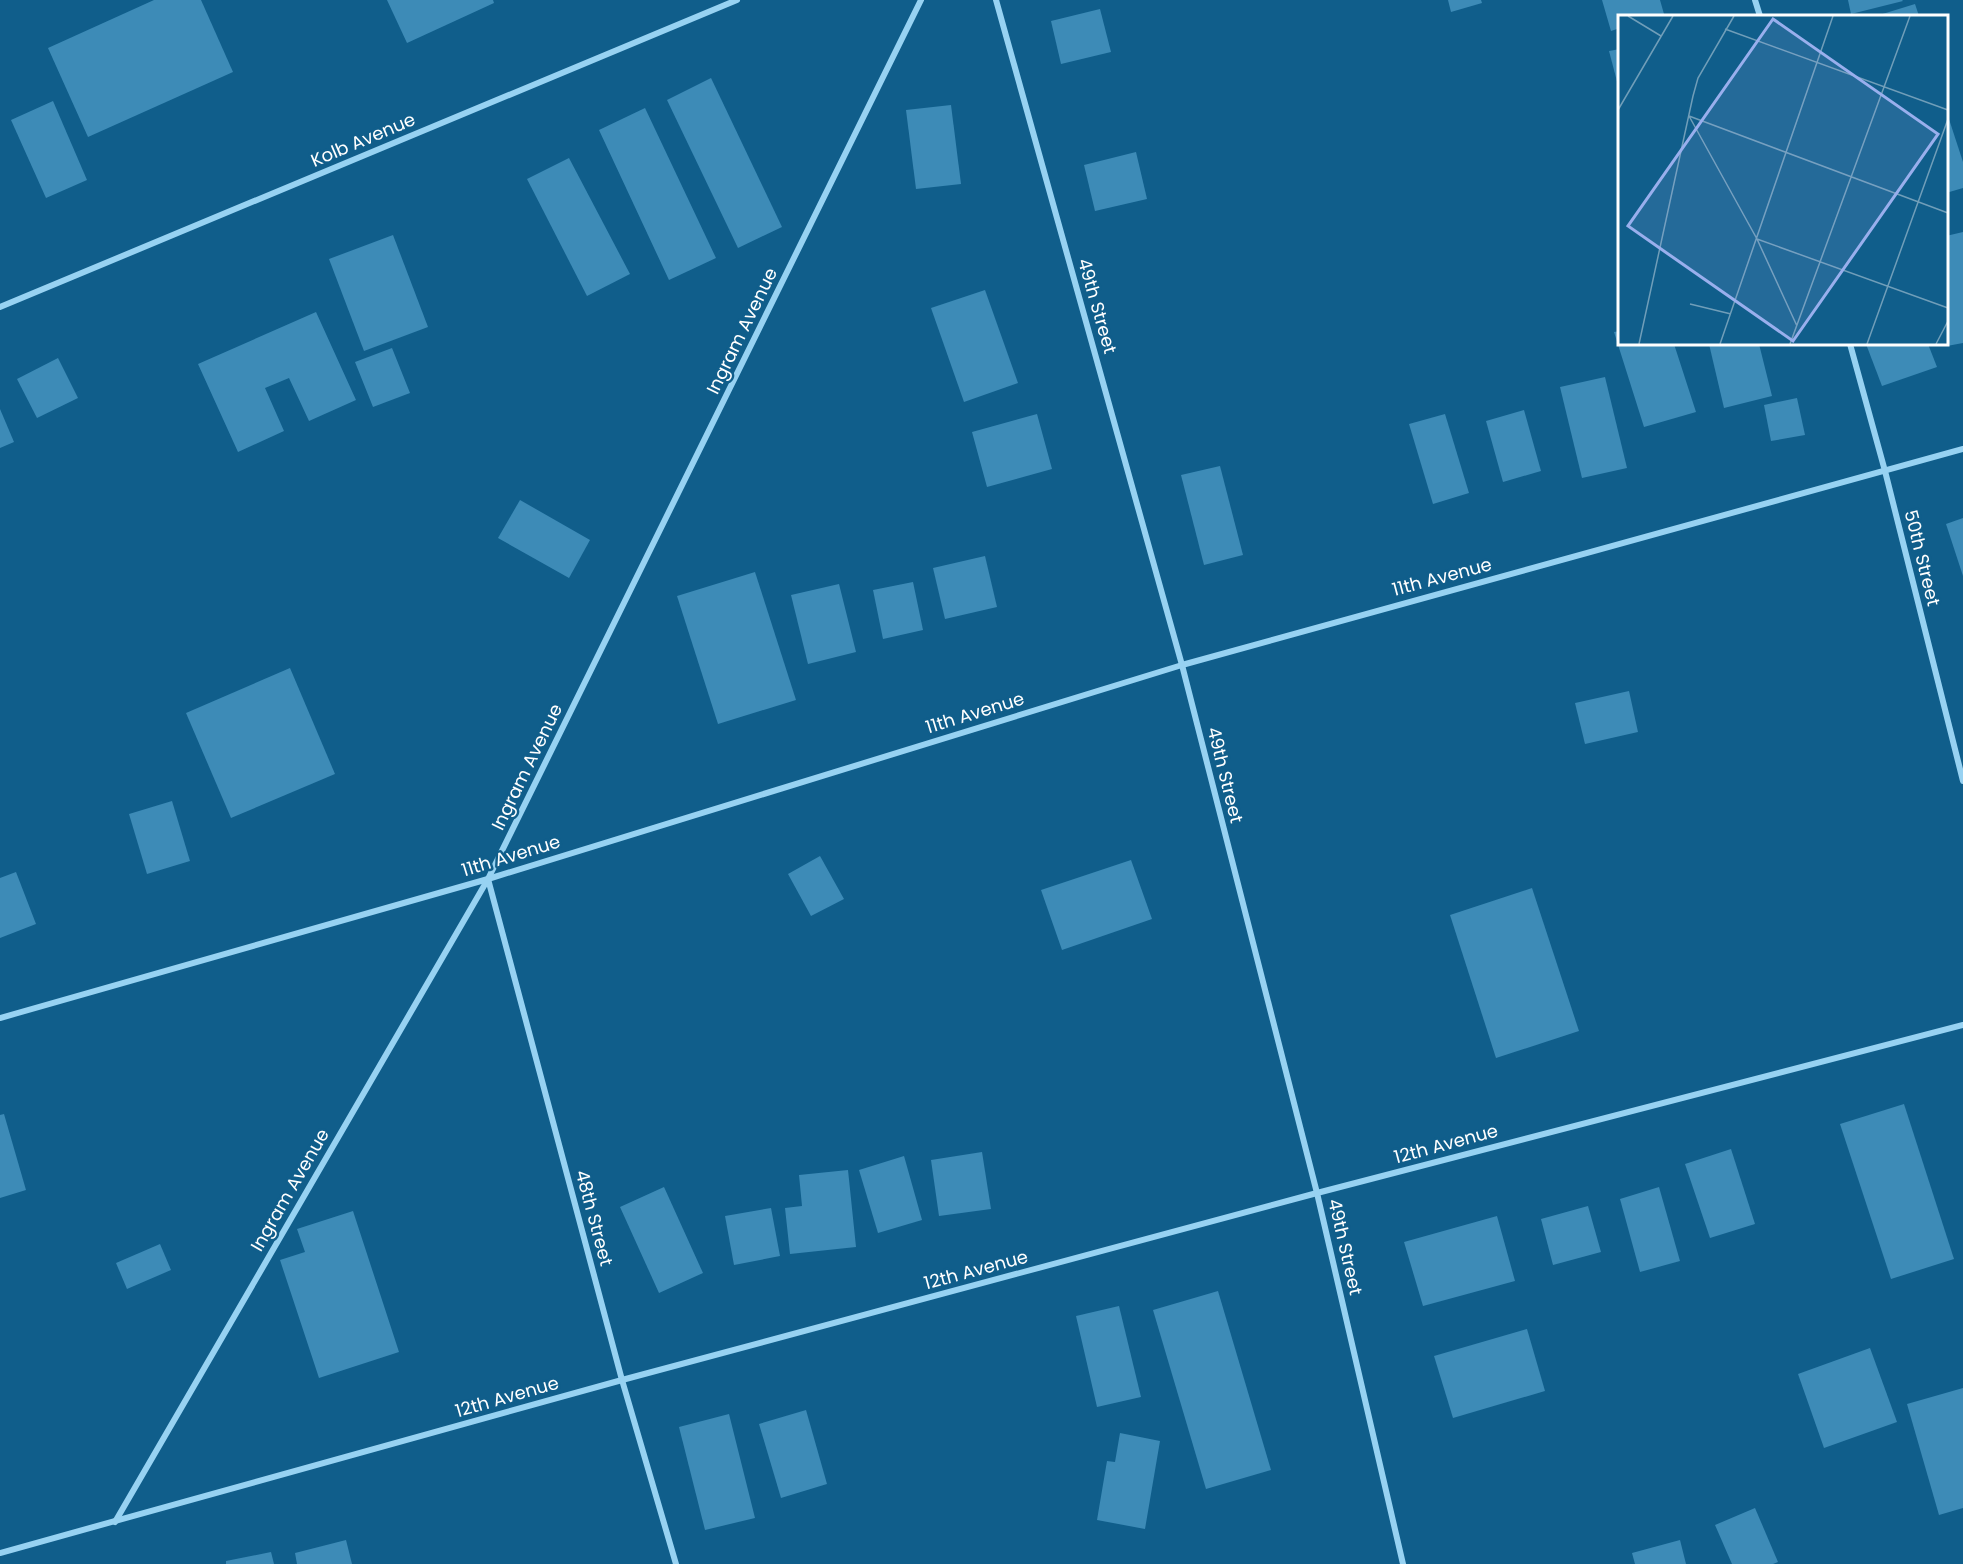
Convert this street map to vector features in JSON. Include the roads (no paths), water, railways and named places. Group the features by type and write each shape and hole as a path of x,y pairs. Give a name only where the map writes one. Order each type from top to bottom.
{"street":[{"name":"Kolb Avenue","path":"0,307 737,0"},
{"name":"Ingram Avenue","path":"115,1523 488,879 921,0"},
{"name":"49th Street","path":"996,0 1182,665 1317,1194 1403,1564"},
{"path":"1755,0 1760,15"},
{"name":"50th Street","path":"1850,345 1885,471 1963,781"},
{"name":"11th Avenue","path":"0,1018 488,879 1182,665 1963,449"},
{"name":"48th Street","path":"488,879 622,1380 676,1564"},
{"name":"12th Avenue","path":"0,1553 115,1523 622,1380 1317,1194 1963,1025"}]}
